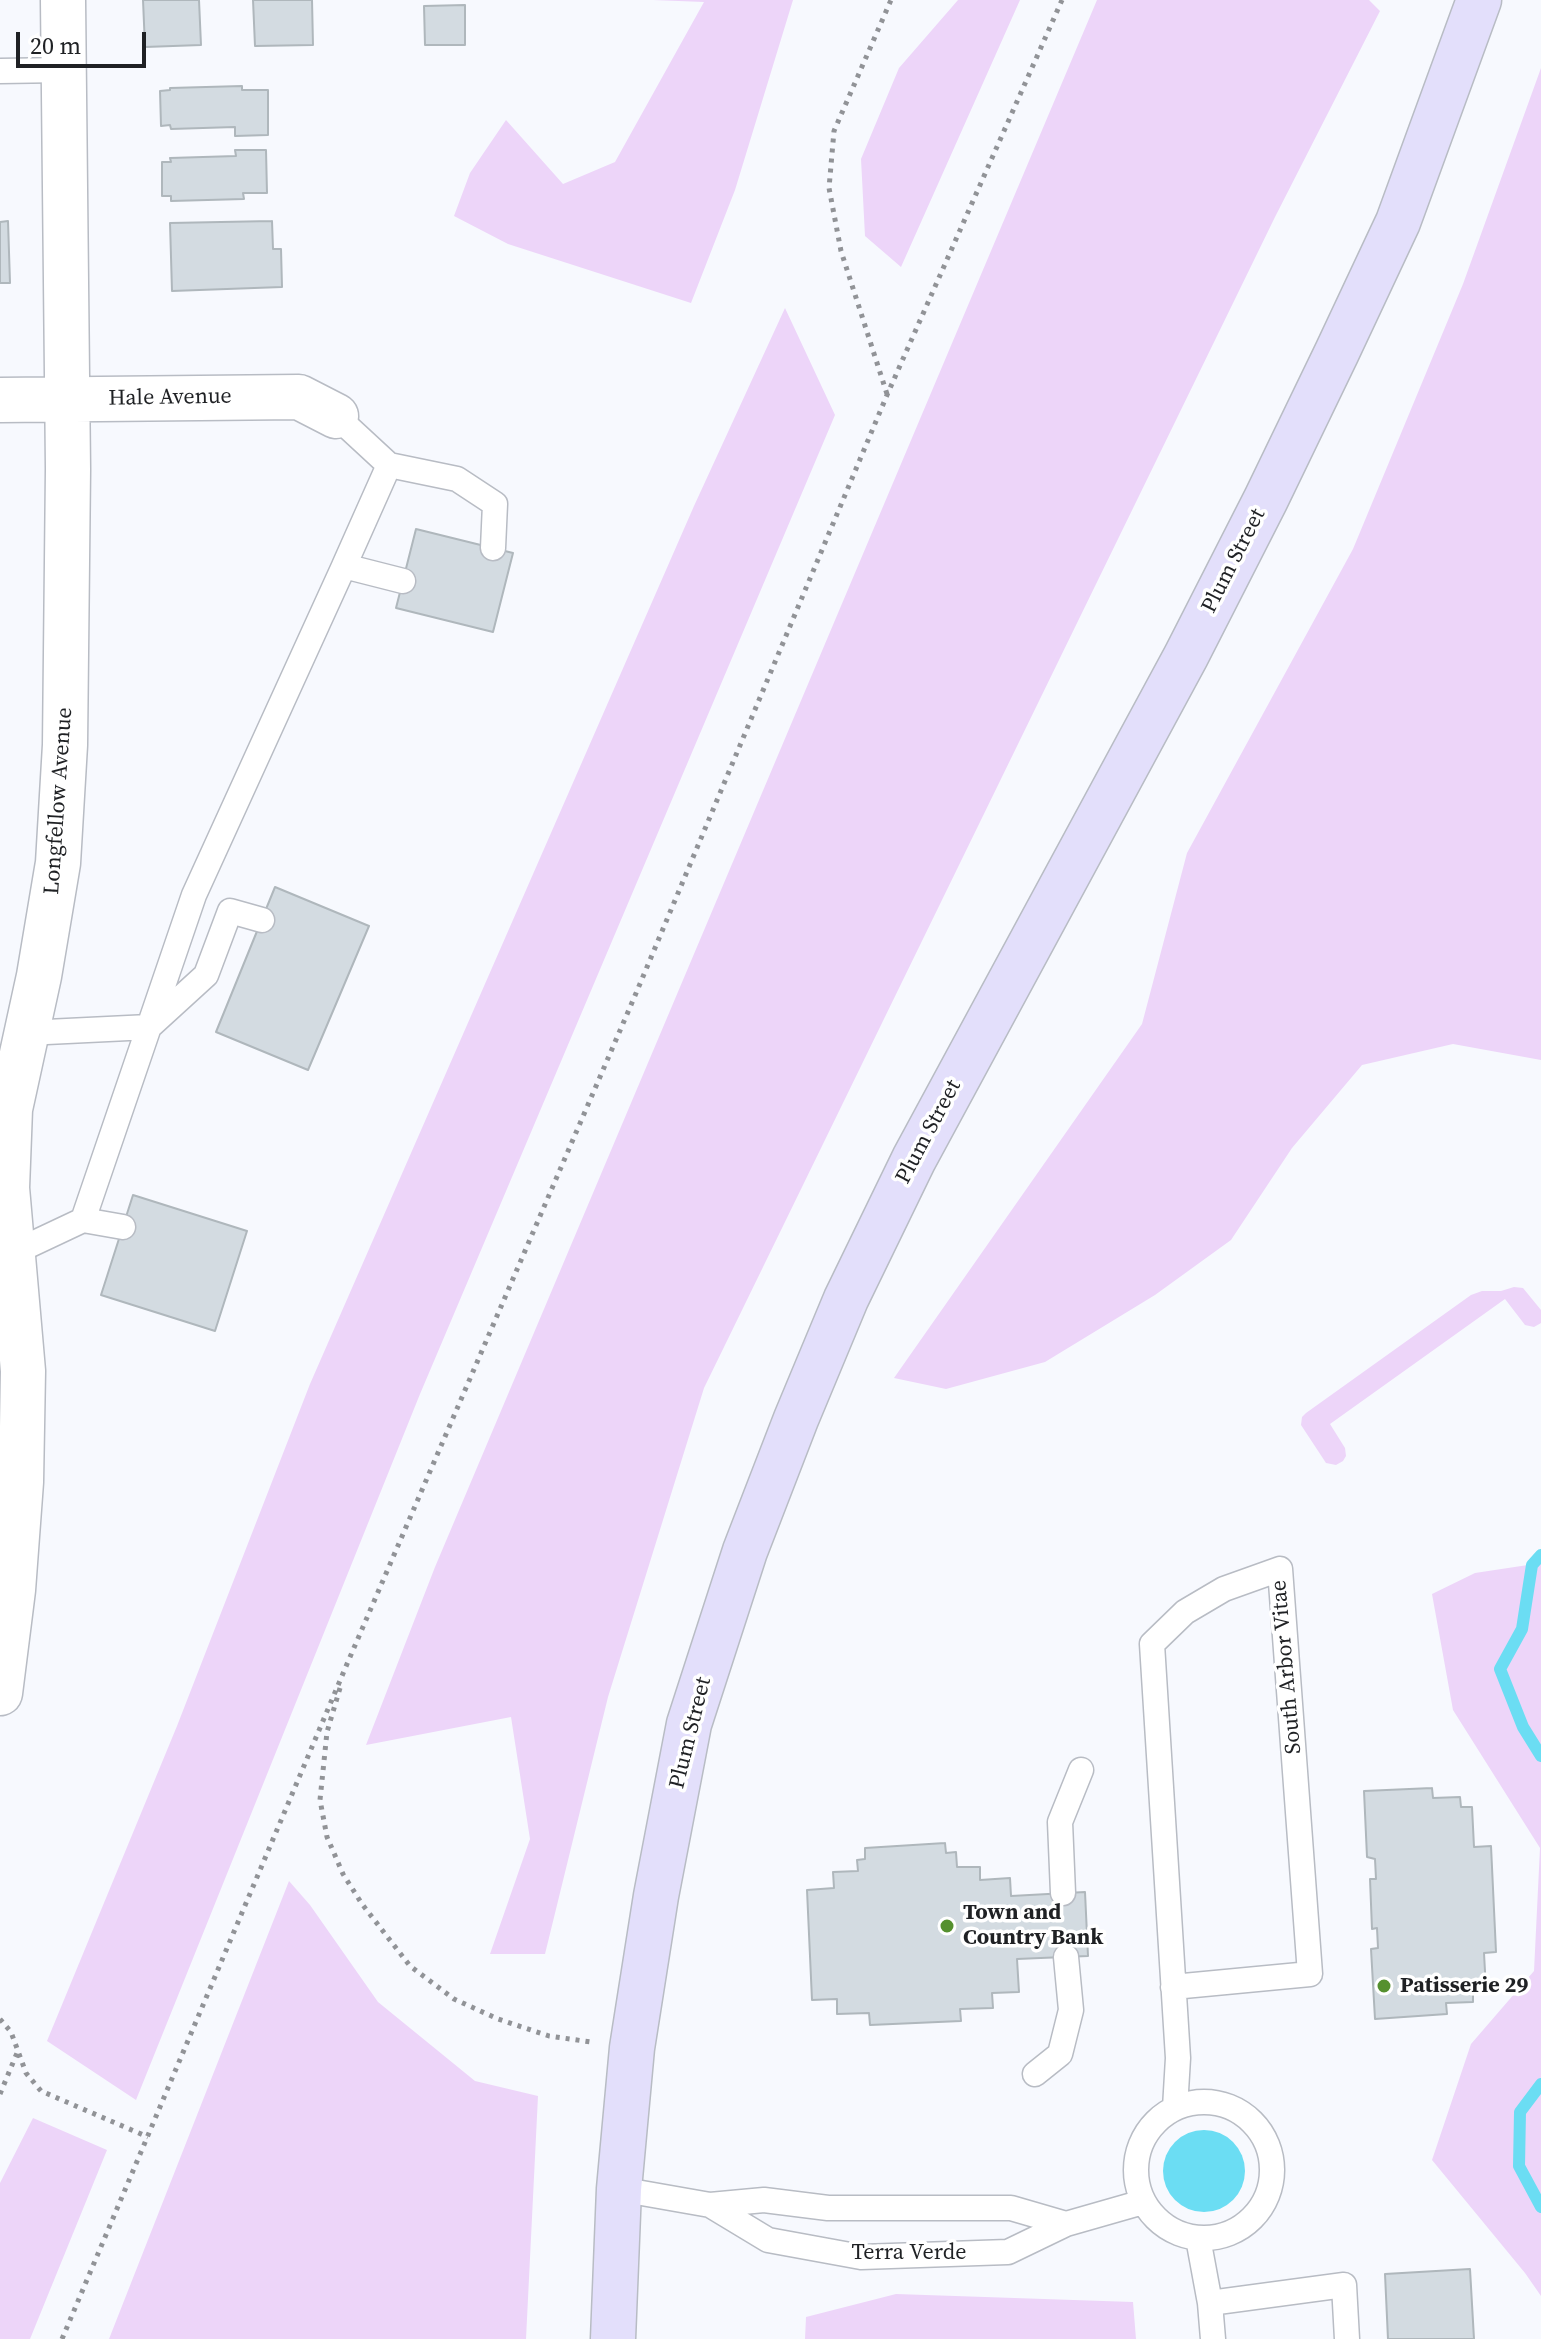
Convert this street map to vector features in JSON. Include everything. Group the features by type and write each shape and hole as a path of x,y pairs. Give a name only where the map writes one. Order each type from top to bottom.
{"main road":[{"name":"Plum Street","path":"613,2339 619,2189 632,2048 656,1896 689,1724 745,1551 846,1299 914,1159 1186,656 1292,446 1398,222 1479,0"}],"street":[{"name":"Longfellow Avenue","path":"0,1693 13,1590 21,1482 23,1371 7,1188 10,1109 39,976 58,863 65,745 67,399 63,0"},
{"name":"Hale Avenue","path":"0,400 299,397 336,416"}],"lane":[{"path":"0,71 64,70"},
{"path":"336,416 389,465 457,479 495,504 493,548"},
{"path":"83,1220 194,895 389,465"},
{"path":"344,566 403,581"},
{"path":"26,1033 149,1027 206,975 230,911 262,920"},
{"path":"13,1253 83,1220 123,1227"},
{"name":"South Arbor Vitae","path":"1173,1987 1310,1974 1280,1569 1224,1589 1185,1612 1152,1644 1173,1987 1178,2058 1175,2108"},
{"path":"1063,1893 1060,1822 1081,1770"},
{"path":"1035,2074 1060,2054 1071,2010 1066,1957"},
{"path":"1197,2102 1220,2103 1240,2112 1257,2126 1268,2146 1273,2168 1269,2191 1259,2211 1242,2227 1221,2236 1198,2238 1176,2233 1157,2220 1143,2202 1136,2181 1136,2159 1143,2137 1157,2120 1175,2108 1197,2102"},
{"name":"Terra Verde","path":"619,2189 710,2205 764,2200 828,2208 1011,2208 1066,2224"},
{"name":"Terra Verde","path":"710,2205 768,2240 861,2257 1008,2252 1066,2224 1143,2202"},
{"path":"1198,2238 1213,2339"},
{"path":"1210,2303 1344,2285 1347,2339"}],"path":[{"path":"887,395 841,251 829,188 834,131 891,0"},
{"path":"62,2339 347,1664 634,998 887,395 1062,0"},
{"path":"347,1664 327,1732 320,1800 327,1837 343,1874 362,1904 410,1966 454,1999 498,2019 549,2036 632,2048"},
{"path":"0,2019 11,2032 26,2073 41,2091 148,2137"},
{"path":"0,2094 17,2052"}],"shaded area":[{"path":"653,0 793,0 735,190 691,303 508,244 454,216 470,173 506,120 563,184 615,162 704,2"},
{"path":"958,0 1020,0 901,267 865,236 861,159 899,68"},
{"path":"1097,0 1369,0 1380,11 1275,217 704,1388 608,1697 545,1954 490,1954 530,1839 511,1717 366,1745 435,1567"},
{"path":"1541,68 1541,1060 1453,1044 1362,1065 1292,1148 1231,1240 1155,1295 1045,1362 946,1389 894,1378 1142,1024 1187,853 1353,549 1463,284"},
{"path":"785,308 835,415 420,1394 136,2100 47,2041 177,1726 310,1384 694,506"},
{"path":"1523,1288 1541,1310 1541,1323 1534,1327 1525,1325 1505,1299 1330,1424 1345,1448 1346,1456 1336,1465 1326,1463 1301,1425 1306,1413 1471,1295"},
{"path":"1541,1563 1541,2296 1432,2160 1471,2044 1534,1971 1540,1848 1453,1710 1432,1594 1475,1573"},
{"path":"289,1881 310,1905 378,2002 475,2081 538,2096 526,2339 109,2339"},
{"path":"33,2118 107,2150 30,2339 0,2339 0,2183"},
{"path":"896,2294 1133,2302 1136,2339 805,2339 806,2317"}],"water":[{"path":"1204,2130 1220,2133 1233,2142 1242,2155 1245,2171 1242,2187 1233,2200 1220,2209 1204,2212 1188,2209 1175,2200 1166,2187 1163,2171 1166,2155 1175,2142 1188,2133"}],"building":[{"path":"143,0 199,0 201,45 145,47"},
{"path":"253,0 312,0 313,45 255,46"},
{"path":"465,5 465,45 425,45 424,6"},
{"path":"242,86 242,90 268,90 268,135 235,136 235,127 171,129 170,125 161,126 160,91"},
{"path":"235,150 266,150 267,193 243,193 244,199 171,201 171,196 162,196 162,162 171,162 170,158 236,156"},
{"path":"8,221 10,283 0,283 0,222"},
{"path":"272,221 273,249 281,249 282,287 172,291 170,223"},
{"path":"416,529 513,553 493,632 396,608"},
{"path":"275,887 369,926 308,1070 216,1032"},
{"path":"133,1195 247,1231 215,1331 101,1295"},
{"path":"1432,1788 1433,1798 1460,1797 1461,1807 1472,1807 1474,1847 1491,1846 1496,1952 1484,1953 1486,1990 1473,1991 1473,2002 1446,2003 1447,2014 1375,2019 1371,1949 1378,1948 1377,1928 1372,1929 1370,1879 1376,1879 1375,1859 1367,1857 1364,1791"},
{"name":"Town and Country Bank","path":"945,1843 946,1853 956,1852 957,1867 980,1867 980,1880 1010,1878 1011,1896 1085,1892 1088,1956 1017,1959 1019,1992 992,1993 993,2008 960,2009 961,2021 870,2025 869,2013 837,2014 837,1999 812,2000 807,1890 834,1888 833,1872 858,1871 857,1860 865,1859 865,1848"},
{"path":"1470,2269 1474,2339 1388,2339 1385,2274"}],"waterway":[{"path":"1541,1555 1532,1565 1522,1629 1500,1669 1523,1727 1541,1756"},
{"path":"1541,2084 1520,2112 1519,2166 1541,2207"}],"place":[{"name":"Town and Country Bank","path":"947,1926"},
{"name":"Patisserie 29","path":"1384,1986"}]}
